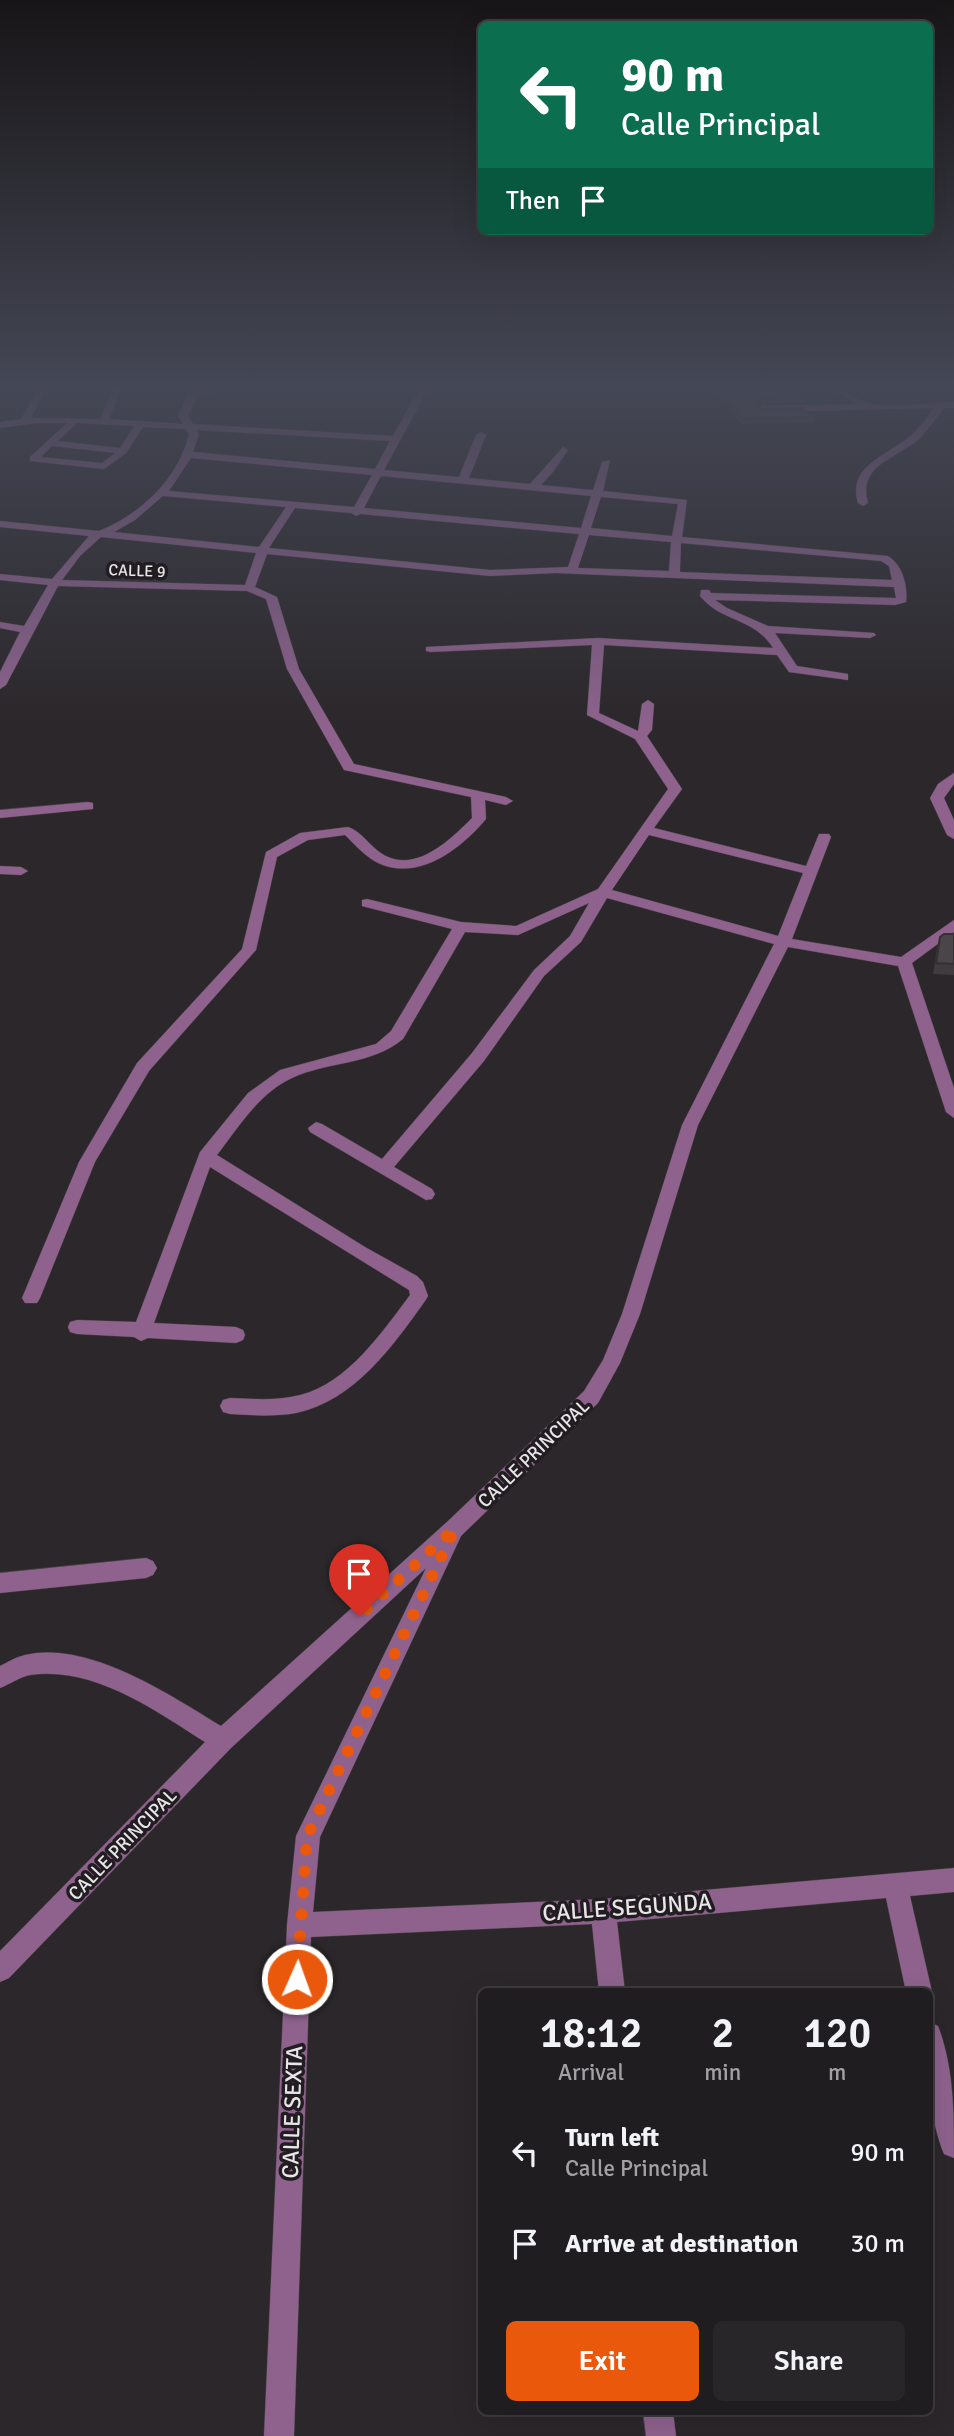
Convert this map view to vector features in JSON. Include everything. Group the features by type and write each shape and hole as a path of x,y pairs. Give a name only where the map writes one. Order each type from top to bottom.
{"street":[{"path":"0,685 4,667 29,630 55,583 90,540 119,526 152,501"},
{"path":"232,501 887,559 894,564 900,583 900,602 706,596"},
{"path":"356,513 363,501"},
{"path":"572,571 595,501"},
{"path":"669,501 681,502 674,576"},
{"path":"248,588 263,548 290,507"},
{"path":"0,524 263,548 490,573 572,571 900,583"},
{"path":"702,577 706,596 723,610 765,628 870,635"},
{"name":"CALLE 9","path":"0,578 55,583 248,588 271,597 293,669 349,768 478,797"},
{"path":"0,625 29,630"},
{"path":"765,628 793,669 844,677"},
{"path":"430,649 598,641 781,652"},
{"path":"384,1168 478,1057 538,973 576,939 603,892 675,789 639,736 593,715 598,641"},
{"path":"639,736 646,730 648,704"},
{"path":"954,777 943,787 937,798 954,835"},
{"path":"31,1298 87,1162 143,1067 249,950 271,855 305,836 348,831 384,860 410,865 450,848 479,819 478,797 506,802"},
{"path":"0,814 88,806"},
{"path":"644,830 810,871"},
{"name":"CALLE PRINCIPAL","path":"0,1969 223,1740 455,1528 591,1397 611,1363 631,1314 690,1125 783,942 824,837"},
{"path":"0,870 21,871"},
{"path":"367,904 461,927 500,931 518,930 603,892 783,942 904,962 954,925"},
{"path":"141,1333 205,1156 254,1097 269,1084 286,1074 381,1048 397,1035 461,927"},
{"path":"904,962 954,1112"},
{"path":"316,1128 426,1194"},
{"path":"205,1156 359,1252 411,1280 417,1287 419,1296 389,1338 330,1392 306,1402 274,1407 230,1406"},
{"path":"77,1327 141,1333 236,1335"},
{"name":"CALLE SEXTA","path":"279,2436 299,1926 307,1836 455,1528"},
{"path":"0,1583 146,1569"},
{"path":"0,1677 14,1667 36,1661 59,1662 139,1689 223,1740"},
{"name":"CALLE SEGUNDA","path":"299,1926 603,1911 954,1880"},
{"path":"895,1885 918,1988"},
{"path":"603,1911 612,1988"},
{"path":"933,2052 954,2144"},
{"path":"658,2415 661,2436"}],"building":[{"path":"954,934 954,964 936,963 940,937"}],"route":[{"path":"297,1979 307,1836 397,1655 455,1528 359,1616"}]}
